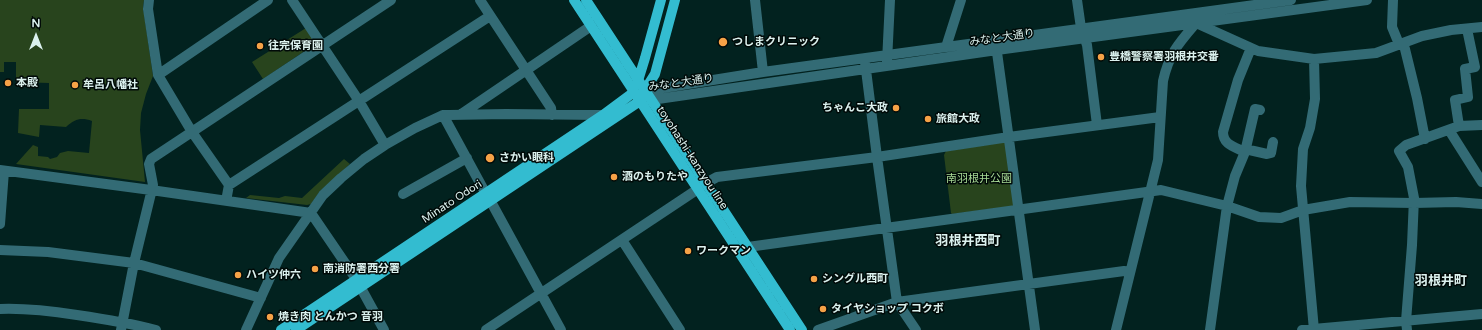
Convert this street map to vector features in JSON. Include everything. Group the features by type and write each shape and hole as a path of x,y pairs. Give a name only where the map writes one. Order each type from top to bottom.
{"main road":[{"name":"toyohashi-kanzyou line","path":"574,0 640,101 748,247 802,330"},
{"name":"toyohashi-kanzyou line","path":"586,0 651,99 790,330"},
{"path":"634,92 646,58 662,0"},
{"path":"640,101 655,74 675,0"},
{"name":"Minato Odori","path":"488,197 634,92"},
{"name":"Minato Odori","path":"281,330 358,283 488,197 640,101"},
{"name":"Minato Odori","path":"296,330 358,283"}],"street":[{"path":"149,0 148,9 158,75 192,132 229,186"},
{"path":"158,75 268,0"},
{"path":"292,0 360,101 385,145"},
{"path":"122,326 134,263 153,185 149,164 151,159 392,0"},
{"path":"480,0 551,108 552,115"},
{"path":"754,0 764,72"},
{"path":"887,66 890,0"},
{"path":"946,47 961,0"},
{"path":"1077,0 1081,28 1087,46 1097,125"},
{"name":"みなと大通り","path":"634,92 764,72 865,64 887,66 1081,28 1244,8 1291,0"},
{"name":"みなと大通り","path":"640,101 865,64 887,55 946,47 996,45 1085,38 1196,23 1244,8 1367,0"},
{"path":"1393,0 1392,28 1399,44 1404,46 1417,98 1425,139"},
{"path":"226,201 229,186 490,16"},
{"path":"1116,330 1158,160 1163,81 1169,59 1181,40 1196,23 1258,51 1314,59 1376,53 1422,36 1482,27"},
{"path":"460,114 591,26"},
{"path":"1459,126 1455,100 1468,97 1465,69 1475,67 1467,29"},
{"path":"996,45 1035,330"},
{"path":"1251,48 1238,80 1223,132 1223,138 1226,143 1245,151 1267,154 1270,153 1274,142"},
{"path":"1314,59 1316,99 1301,162 1303,210 1314,329"},
{"path":"865,64 886,228 898,302 916,330"},
{"path":"1210,330 1227,206 1235,176 1245,151 1255,109 1260,110"},
{"path":"443,115 561,330"},
{"path":"246,330 279,258 323,195 364,159 385,145 415,128 443,115 603,115"},
{"path":"486,330 717,177 877,157 1009,137 1160,117"},
{"path":"1407,326 1414,203 1408,167 1399,151 1406,145 1459,126 1482,125"},
{"path":"1449,130 1477,167 1482,182"},
{"path":"403,194 467,158"},
{"path":"0,224 2,171 152,190 311,213 358,283 384,330"},
{"path":"748,247 1161,190 1227,206 1259,218 1281,218 1303,210 1350,202 1456,202 1482,204"},
{"path":"622,240 680,330"},
{"path":"0,250 48,252 134,263 261,298"},
{"path":"818,330 898,302 1124,271 1130,272"},
{"path":"0,309 27,308 122,326 156,330"},
{"path":"1302,330 1407,326 1482,314"}],"green space":[{"name":"牟呂八幡社","path":"0,0 144,0 143,7 153,76 141,113 140,130 145,182 16,164 33,145 38,147 38,156 48,157 50,159 57,157 60,153 68,151 89,153 92,121 85,119 78,120 72,122 66,127 40,125 39,137 18,133 19,109 49,109 49,83 16,82 16,62 4,62 4,72 0,72"},
{"path":"306,28 315,41 315,44 263,79 252,62"},
{"name":"南羽根井公園","path":"1005,142 1015,206 952,214 944,155 946,151"},
{"path":"344,159 350,164 320,191 311,204 307,205 246,198 250,195 279,198 285,196 302,198"}],"place":[{"name":"つしまクリニック","path":"723,42"},
{"name":"往完保育園","path":"260,46"},
{"name":"豊橋警察署羽根井交番","path":"1101,57"},
{"name":"本殿","path":"8,83"},
{"name":"牟呂八幡社","path":"75,85"},
{"name":"ちゃんこ大政","path":"896,108"},
{"name":"旅館大政","path":"928,119"},
{"name":"さかい眼科","path":"490,158"},
{"name":"酒のもりたや","path":"614,177"},
{"name":"ワークマン","path":"688,251"},
{"name":"南消防署西分署","path":"315,269"},
{"name":"ハイツ仲六","path":"238,275"},
{"name":"シングル西町","path":"814,279"},
{"name":"タイヤショップ コクボ","path":"823,309"},
{"name":"焼き肉 とんかつ 音羽","path":"270,317"}],"district":[{"name":"羽根井西町","path":"968,242"},
{"name":"羽根井町","path":"1441,282"}]}
